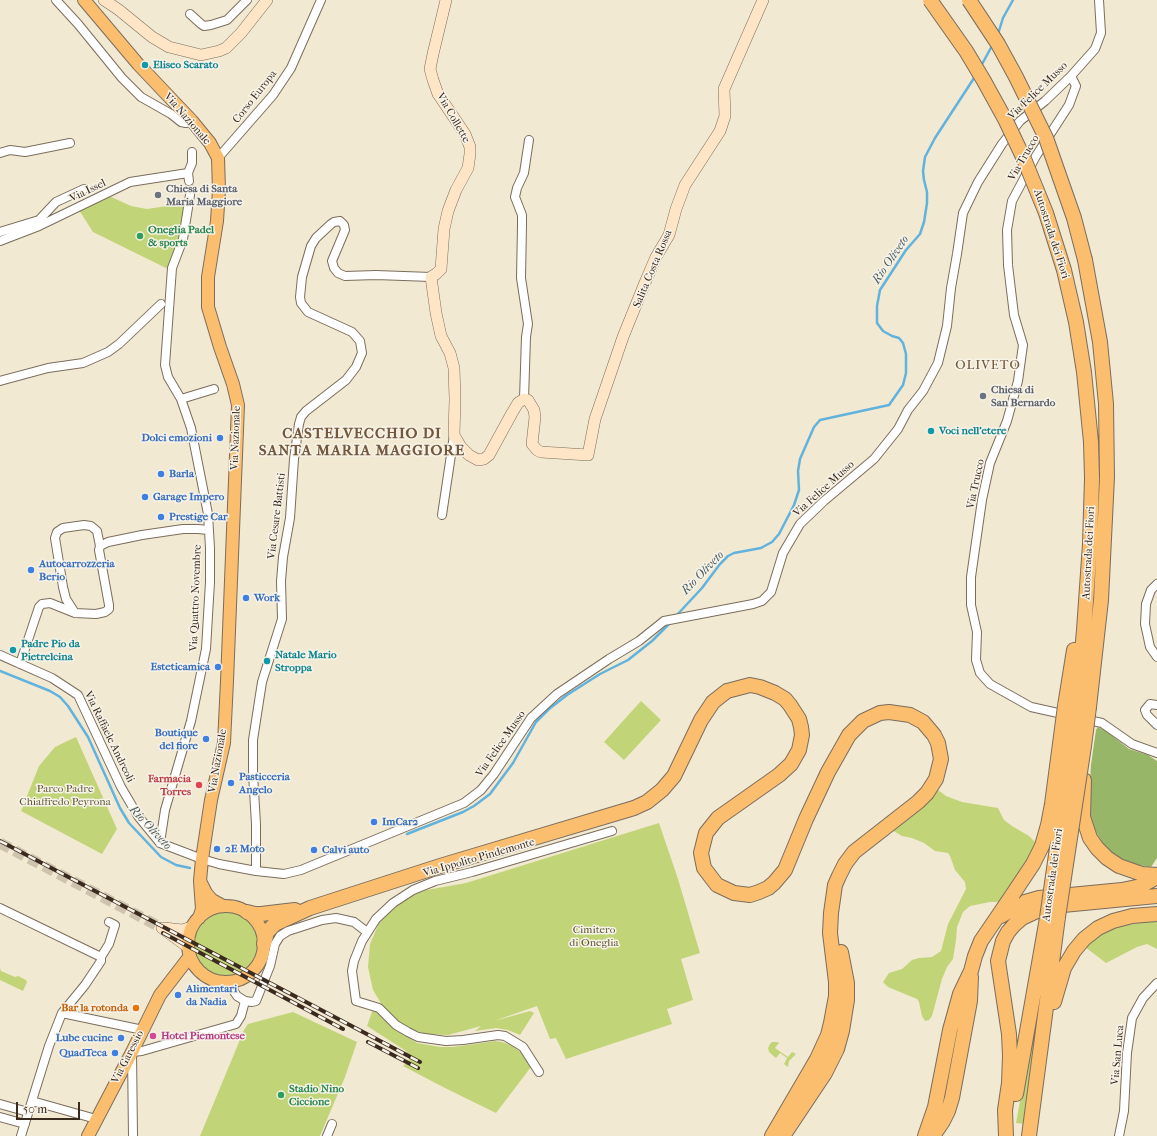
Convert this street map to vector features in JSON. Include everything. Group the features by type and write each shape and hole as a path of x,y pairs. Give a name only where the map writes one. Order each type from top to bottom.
{"highway":[{"name":"Autostrada dei Fiori","path":"930,0 966,51 1006,121 1041,200 1064,270 1078,329 1091,442 1092,508 1077,707 1052,917 1039,1056 1028,1136"},
{"name":"Autostrada dei Fiori","path":"969,0 998,44 1046,138 1074,218 1085,260 1100,342 1106,404 1106,518 1101,600 1077,707 1084,746 1052,917 1007,1136"},
{"path":"264,944 267,932 275,924 310,908 440,866 634,808 647,802 662,790 674,776 701,720 713,702 727,691 750,685 768,690 784,699 790,705 799,719 802,735 799,750 791,764 779,775 718,818 711,825 704,839 701,853 704,868 707,874 718,885 734,893 750,894 759,892 768,888 785,870 806,819 828,772 849,735 863,721 880,713 889,712 910,715 923,722 934,735 938,743 941,759 939,770 933,785 918,802 854,852 845,864 835,885 830,933 836,982 836,996 828,1035 817,1059 772,1136"},
{"path":"924,1136 935,1107 953,1015 960,994 971,971 981,941 1033,864 1042,846 1077,707"},
{"path":"1084,746 1085,770 1083,817 1090,838 1096,848 1119,866 1142,874 1157,876"},
{"path":"997,918 1019,905 1039,898 1122,890 1141,886 1157,876"},
{"path":"1007,1136 1005,1110 1009,1083 1009,1034 998,961 1003,942 1008,932 1022,918 1038,910 1157,896"},
{"path":"247,912 255,914 310,908"},
{"path":"783,1136 830,1064 837,1049 842,1031 847,1000 846,983 844,967 831,913"},
{"path":"1039,1056 1049,1026 1064,968 1074,951 1098,928 1113,921 1132,916 1157,914"},
{"path":"933,1136 948,1112 952,1098 970,1001 971,971"}],"main road":[{"name":"Via Nazionale","path":"84,0 138,64 192,121 210,144 218,158 219,190 217,221 208,278 208,307 233,384 238,405 224,742 211,800 200,881 202,909 196,922"},
{"path":"200,881 206,893 212,900 223,906"},
{"path":"223,906 231,906 247,912 256,921 262,932 264,944 260,961 256,968 242,979 234,982 212,980 197,969 189,951 189,937 196,922 210,910 223,906"},
{"name":"Via Garessio","path":"88,1136 160,995 189,951"},
{"path":"171,980 182,974 203,974"}],"street":[{"path":"56,0 78,24 122,78 141,97 171,114 181,122 186,123 192,121"},
{"path":"104,0 119,10 152,37 168,47 201,55 226,48 241,33 267,0"},
{"path":"190,14 204,26 211,26 227,20 247,0"},
{"name":"Corso Europa","path":"218,158 273,95 291,68 321,0"},
{"name":"Via Collette","path":"431,277 441,269 446,220 456,190 468,168 470,154 470,147 465,134 438,94 430,69 446,0"},
{"name":"Salita Costa Rossa","path":"524,399 528,400 534,410 535,418 532,444 537,450 550,453 588,455 595,419 623,337 656,257 669,235 676,209 685,185 720,131 726,116 724,90 763,0"},
{"name":"Via Felice Musso","path":"202,859 256,871 284,874 301,870 464,803 481,790 494,774 531,718 557,694 639,641 664,621 753,604 765,599 771,592 783,553 800,524 824,501 874,459 898,429 908,410 923,391 938,363 947,326 951,288 958,254 963,213 978,182 1002,144 1020,121 1045,101 1071,76 1095,49 1100,33 1099,0"},
{"name":"Via Trucco","path":"1071,76 1076,86 1069,105 1036,156 1012,201 1007,230 1008,265 1014,315 1023,345 1018,381 1007,421 990,463 981,508 971,578 972,605 977,632 976,660 980,674 986,681 1031,707 1102,723 1132,744 1157,753"},
{"path":"454,435 461,447 472,458 478,460 484,459 489,455 518,403 524,399 526,336 528,324 521,278 522,215 515,197 524,172 530,144 529,140"},
{"path":"0,153 10,150 25,152 70,143"},
{"name":"Via Issel","path":"0,240 39,226 130,182 189,177 192,163 192,152"},
{"path":"0,232 38,220 56,202 84,189"},
{"name":"Via Quattro Novembre","path":"160,843 165,810 191,721 206,649 210,582 208,514 191,428 180,399 168,377 165,365 172,268 183,239 190,195"},
{"name":"Via Cesare Battisti","path":"256,871 253,740 262,682 282,619 281,575 290,518 296,445 300,421 306,411 346,380 356,367 362,353 360,341 352,332 308,312 302,306 300,300 302,277 311,246 316,238 331,224 334,222 340,222 344,225 345,230 332,261 334,268 338,273 345,276 376,275 431,277"},
{"path":"431,277 436,313 442,336 450,353 454,368 454,435 442,515"},
{"path":"0,381 48,368 83,363 108,352 119,344 161,304"},
{"path":"180,399 214,390"},
{"path":"20,664 38,607 42,604 50,603 75,613 96,614 105,612 109,609 97,531 91,526 84,525 63,528 57,532 55,538 66,599 75,613"},
{"path":"100,546 108,542 142,535 183,529 208,530"},
{"path":"1157,584 1151,590 1146,604 1145,624 1150,647 1157,657"},
{"name":"Via Raffaele Andreoli","path":"0,655 52,678 78,695 121,787 138,816 160,843 202,859"},
{"path":"1157,705 1147,705 1145,710 1146,715 1157,725"},
{"name":"Via Ippolito Pindemonte","path":"539,1072 523,1047 505,1036 498,1035 446,1041 418,1037 396,1026 379,1008 356,1001 352,971 358,951 367,932 376,919 393,902 423,885 612,831"},
{"path":"0,908 102,957"},
{"path":"234,982 233,990 237,996 245,1001 256,1001 268,974 275,944 280,936 288,931 322,920 336,918 354,922 367,932"},
{"path":"21,1136 49,1046 62,1013 78,995 101,961 109,944 115,925 110,922"},
{"path":"189,951 162,928 182,930 196,922"},
{"name":"Via San Luca","path":"1119,1136 1124,1111 1127,1052 1132,1018 1144,998 1157,984"},
{"path":"133,1136 132,1052 142,1051 236,1024 241,1016 245,1001"},
{"path":"62,1013 143,1030"},
{"path":"32,1101 96,1119"},
{"path":"0,1104 28,1112"},
{"path":"0,1117 25,1124"},
{"path":"327,1136 332,1124"}],"green space":[{"name":"Oneglia Padel & sports","path":"109,196 131,206 147,209 173,205 182,201 186,202 180,232 168,269 93,232 79,210"},
{"path":"641,701 661,720 624,760 604,742"},
{"path":"1098,727 1106,731 1129,749 1148,755 1157,761 1157,858 1151,867 1131,864 1122,860 1106,849 1088,814 1091,765 1096,730"},
{"name":"Parco Padre Chiaffredo Peyrona","path":"76,737 117,829 102,854 21,811 39,766 55,747"},
{"path":"938,790 946,796 962,802 998,808 1004,820 1029,836 1036,843 1032,857 1000,902 990,902 970,906 963,912 957,927 953,959 947,967 942,979 932,1016 929,1020 925,1021 917,999 888,987 883,982 889,973 902,969 912,960 932,957 941,951 948,924 966,889 965,882 955,870 948,853 935,851 924,843 902,836 892,830 933,796"},
{"name":"Cimitero di Oneglia","path":"659,823 678,879 700,953 681,959 693,1000 667,1009 672,1024 566,1059 556,1038 550,1039 537,1006 494,1021 530,1011 534,1013 520,1035 508,1030 496,1028 475,1031 481,1026 448,1035 425,1034 403,1025 385,1010 373,990 368,967 370,944 379,923 405,898 427,890 466,883"},
{"path":"225,911 238,914 248,921 255,931 258,944 255,957 248,967 238,974 225,977 212,974 202,967 195,957 192,944 195,931 202,921 212,914"},
{"path":"1157,920 1157,949 1147,944 1137,947 1106,963 1085,947 1101,934 1116,927"},
{"path":"0,968 1,971 26,980 27,982 23,991 0,980"},
{"path":"1038,1003 1041,1003 1024,1124 1016,1123"},
{"path":"373,1009 393,1028 417,1043 440,1047 453,1047 495,1041 502,1042 511,1045 522,1053 531,1067 496,1113 403,1066 409,1061 406,1051 367,1026"},
{"name":"Stadio Nino Ciccione","path":"293,1012 357,1042 345,1077 320,1136 200,1136 244,1030 248,1024"},
{"path":"772,1042 779,1043 775,1048 788,1057 792,1052 796,1054 789,1061 788,1067 784,1064 787,1058 780,1053 776,1058 769,1052 768,1048 770,1044"}],"waterway":[{"name":"Rio Oliveto","path":"998,34 1003,18 1013,0"},
{"name":"Rio Oliveto","path":"981,66 993,44"},
{"name":"Rio Oliveto","path":"676,616 702,588 728,556 734,553 761,548 772,542 779,534 794,505 799,490 798,471 800,459 814,427 820,420 889,405 903,385 906,373 906,354 903,343 899,338 883,331 877,323 877,306 880,290 906,250 920,234 924,222 927,203 927,192 923,171 925,157 935,138 976,75"},
{"name":"Rio Oliveto","path":"407,834 463,812 490,794 513,763 536,722 549,709 567,695 600,674 628,660 652,641 670,623"},
{"name":"Rio Oliveto","path":"0,671 50,691 60,697 68,706 88,737 120,808 129,823 161,857 176,865 190,868"}],"tunnel":[{"path":"189,181 190,195"},
{"path":"0,843 162,928"}],"railway":[{"path":"0,841 420,1062"},
{"path":"163,933 343,1029"},
{"path":"368,1042 418,1068"}],"place":[{"name":"Eliseo Scarato","path":"145,65"},
{"name":"Chiesa di Santa Maria Maggiore","path":"158,195"},
{"name":"Oneglia Padel & sports","path":"140,236"},
{"name":"Chiesa di San Bernardo","path":"983,396"},
{"name":"Voci nell'etere","path":"931,431"},
{"name":"Dolci emozioni","path":"220,438"},
{"name":"Barla","path":"161,474"},
{"name":"Garage Impero","path":"145,497"},
{"name":"Prestige Car","path":"161,517"},
{"name":"Autocarrozzeria Berio","path":"31,570"},
{"name":"Work","path":"246,598"},
{"name":"Padre Pio da Pietrelcina","path":"13,650"},
{"name":"Natale Mario Stroppa","path":"267,661"},
{"name":"Esteticamica","path":"218,667"},
{"name":"Boutique del fiore","path":"206,739"},
{"name":"Pasticceria Angelo","path":"231,783"},
{"name":"Farmacia Torres","path":"199,785"},
{"name":"ImCar2","path":"374,822"},
{"name":"2E Moto","path":"217,849"},
{"name":"Calvi auto","path":"314,850"},
{"name":"Alimentari da Nadia","path":"178,995"},
{"name":"Bar la rotonda","path":"136,1008"},
{"name":"Hotel Piemontese","path":"153,1036"},
{"name":"Lube cucine","path":"121,1038"},
{"name":"QuadTeca","path":"115,1053"},
{"name":"Stadio Nino Ciccione","path":"281,1095"}],"district":[{"name":"OLIVETO","path":"988,366"},
{"name":"CASTELVECCHIO DI SANTA MARIA MAGGIORE","path":"362,442"}]}
